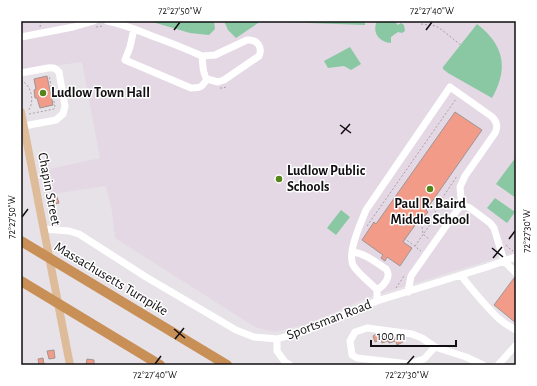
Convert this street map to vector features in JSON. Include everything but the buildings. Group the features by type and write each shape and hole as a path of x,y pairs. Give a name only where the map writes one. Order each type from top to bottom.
{"highway":[{"name":"Massachusetts Turnpike","path":"24,243 226,365"},
{"path":"23,282 160,365"}],"main road":[{"name":"Chapin Street","path":"21,112 70,365"}],"street":[{"path":"21,37 95,24"},
{"path":"105,24 119,24 202,56 215,55 247,40 256,42 261,50 259,56 224,80 218,82 207,79 205,76 202,56"},
{"path":"134,29 125,60 191,88 199,88 207,79"},
{"path":"22,75 52,67 56,68 65,106 63,114 56,120 24,126"},
{"path":"377,301 377,290 353,264 352,252 360,226 366,210 450,87 494,118 496,124 495,133 465,176 460,187 463,206"},
{"path":"408,292 411,276 458,209 463,206 470,208 490,223 494,228 504,261 516,273"},
{"name":"Sportsman Road","path":"44,229 69,231 79,234 146,277 236,330 254,337 277,339 302,332 377,301 516,257"},
{"path":"352,252 363,254 388,271 388,278 381,288 377,290"},
{"path":"461,275 471,289 498,319 516,330"},
{"path":"435,347 424,359 409,364 357,358 352,355 350,341 355,332 367,328 412,334 422,338 435,347 466,357 483,365"},
{"path":"277,339 277,351 285,362 290,365"},
{"path":"498,365 516,345"}],"path":[{"path":"95,24 105,24"},
{"path":"421,24 436,26 462,46"},
{"path":"22,75 21,80 30,88 32,100 31,108 27,112 28,114 55,108 49,74 47,73"},
{"path":"217,87 223,88 230,84"},
{"path":"364,231 456,98 460,99"},
{"path":"415,246 436,216 435,209 460,172"},
{"path":"421,219 424,234 430,239"},
{"path":"404,238 422,251"}],"shaded area":[{"name":"Ludlow Public Schools","path":"21,21 516,21 516,252 367,298 307,324 275,332 255,327 115,238 112,211 106,186 45,195 41,171 100,158 82,62 21,70"}],"green space":[{"path":"149,21 214,21 215,29 209,35 190,33"},
{"path":"224,21 261,21 236,38 228,30"},
{"path":"365,21 365,25 280,22"},
{"path":"377,21 394,21 398,25 401,23 404,25 405,31 402,33 398,32 391,37 391,43 383,41 377,36 376,33 375,29"},
{"path":"477,24 493,40 501,58 501,77 492,98 443,69 443,67"},
{"path":"350,47 361,64 351,70 344,66 328,68 324,61"},
{"path":"516,157 516,198 496,184"},
{"path":"495,198 515,212 507,223 487,208"},
{"path":"341,210 350,217 336,235 327,228"}],"place":[{"name":"Ludlow Town Hall","path":"43,93"},
{"name":"Ludlow Public Schools","path":"279,179"},
{"name":"Paul R. Baird Middle School","path":"430,189"}]}
